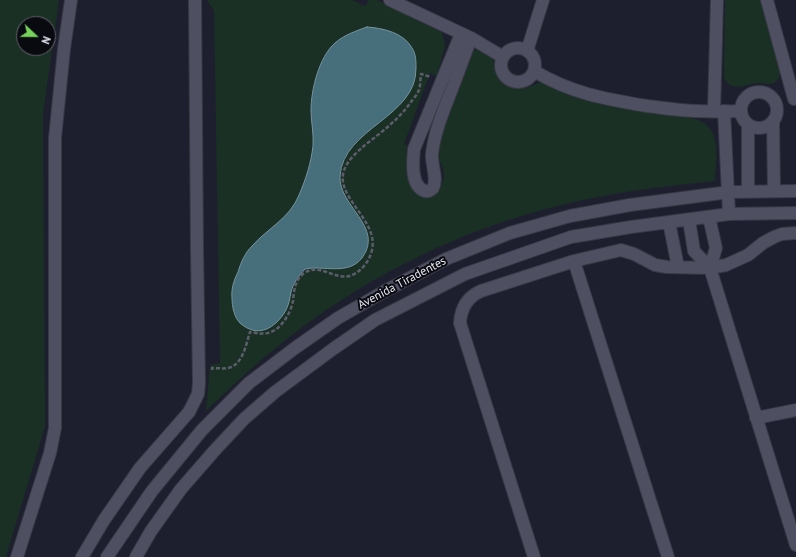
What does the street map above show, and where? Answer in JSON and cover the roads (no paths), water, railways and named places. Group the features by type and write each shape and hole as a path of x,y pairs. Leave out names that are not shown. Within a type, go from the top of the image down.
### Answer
{"street":[{"path":"17,557 50,453 55,428 55,138 64,49 71,0"},
{"path":"82,557 104,520 140,468 189,412 198,394 195,0"},
{"path":"390,0 466,36 503,57"},
{"path":"527,51 543,0"},
{"path":"717,0 719,111 729,192 729,214"},
{"path":"767,0 795,99 776,104"},
{"path":"466,36 434,142 431,156 434,185 432,189 425,191 418,185 415,179 413,160 414,149 446,73 466,36"},
{"path":"522,48 527,51 532,55 534,60 534,71 532,76 522,82 511,81 506,78 501,68 503,57 511,49 522,48"},
{"path":"534,71 552,82 576,92 598,98 654,107 698,111 740,111"},
{"path":"752,93 764,93 769,95 776,104 776,116 773,121 764,127 753,128 748,125 744,121 740,111 744,100 752,93"},
{"path":"773,121 774,191"},
{"path":"748,125 748,191"},
{"name":"Avenida Tiradentes","path":"107,557 152,491 202,430 249,383 338,318 385,291 446,259 510,233 570,216 729,192 796,191"},
{"path":"630,206 631,227"},
{"name":"Avenida Tiradentes","path":"136,557 151,531 181,489 244,420 275,392 375,320 465,274 571,237 631,227 729,214 796,213"},
{"path":"710,217 716,248 710,268"},
{"path":"689,220 694,251 710,268 795,541"},
{"path":"669,222 678,267"},
{"path":"534,557 460,323 462,308 466,302 476,293 574,261 620,250 634,254 655,265 667,267 710,268 737,261 774,237 782,234 796,233"},
{"path":"574,261 668,557"},
{"path":"756,418 796,410"}],"water":[{"path":"367,27 386,30 404,39 412,48 416,60 413,85 405,99 353,146 344,160 340,176 341,187 365,226 368,236 368,247 362,258 350,267 335,269 305,269 298,277 292,289 287,308 277,322 260,331 247,328 238,321 232,304 232,288 240,265 245,255 258,240 290,210 302,189 310,165 313,146 311,110 312,93 320,65 324,57 329,49 339,40"}]}
